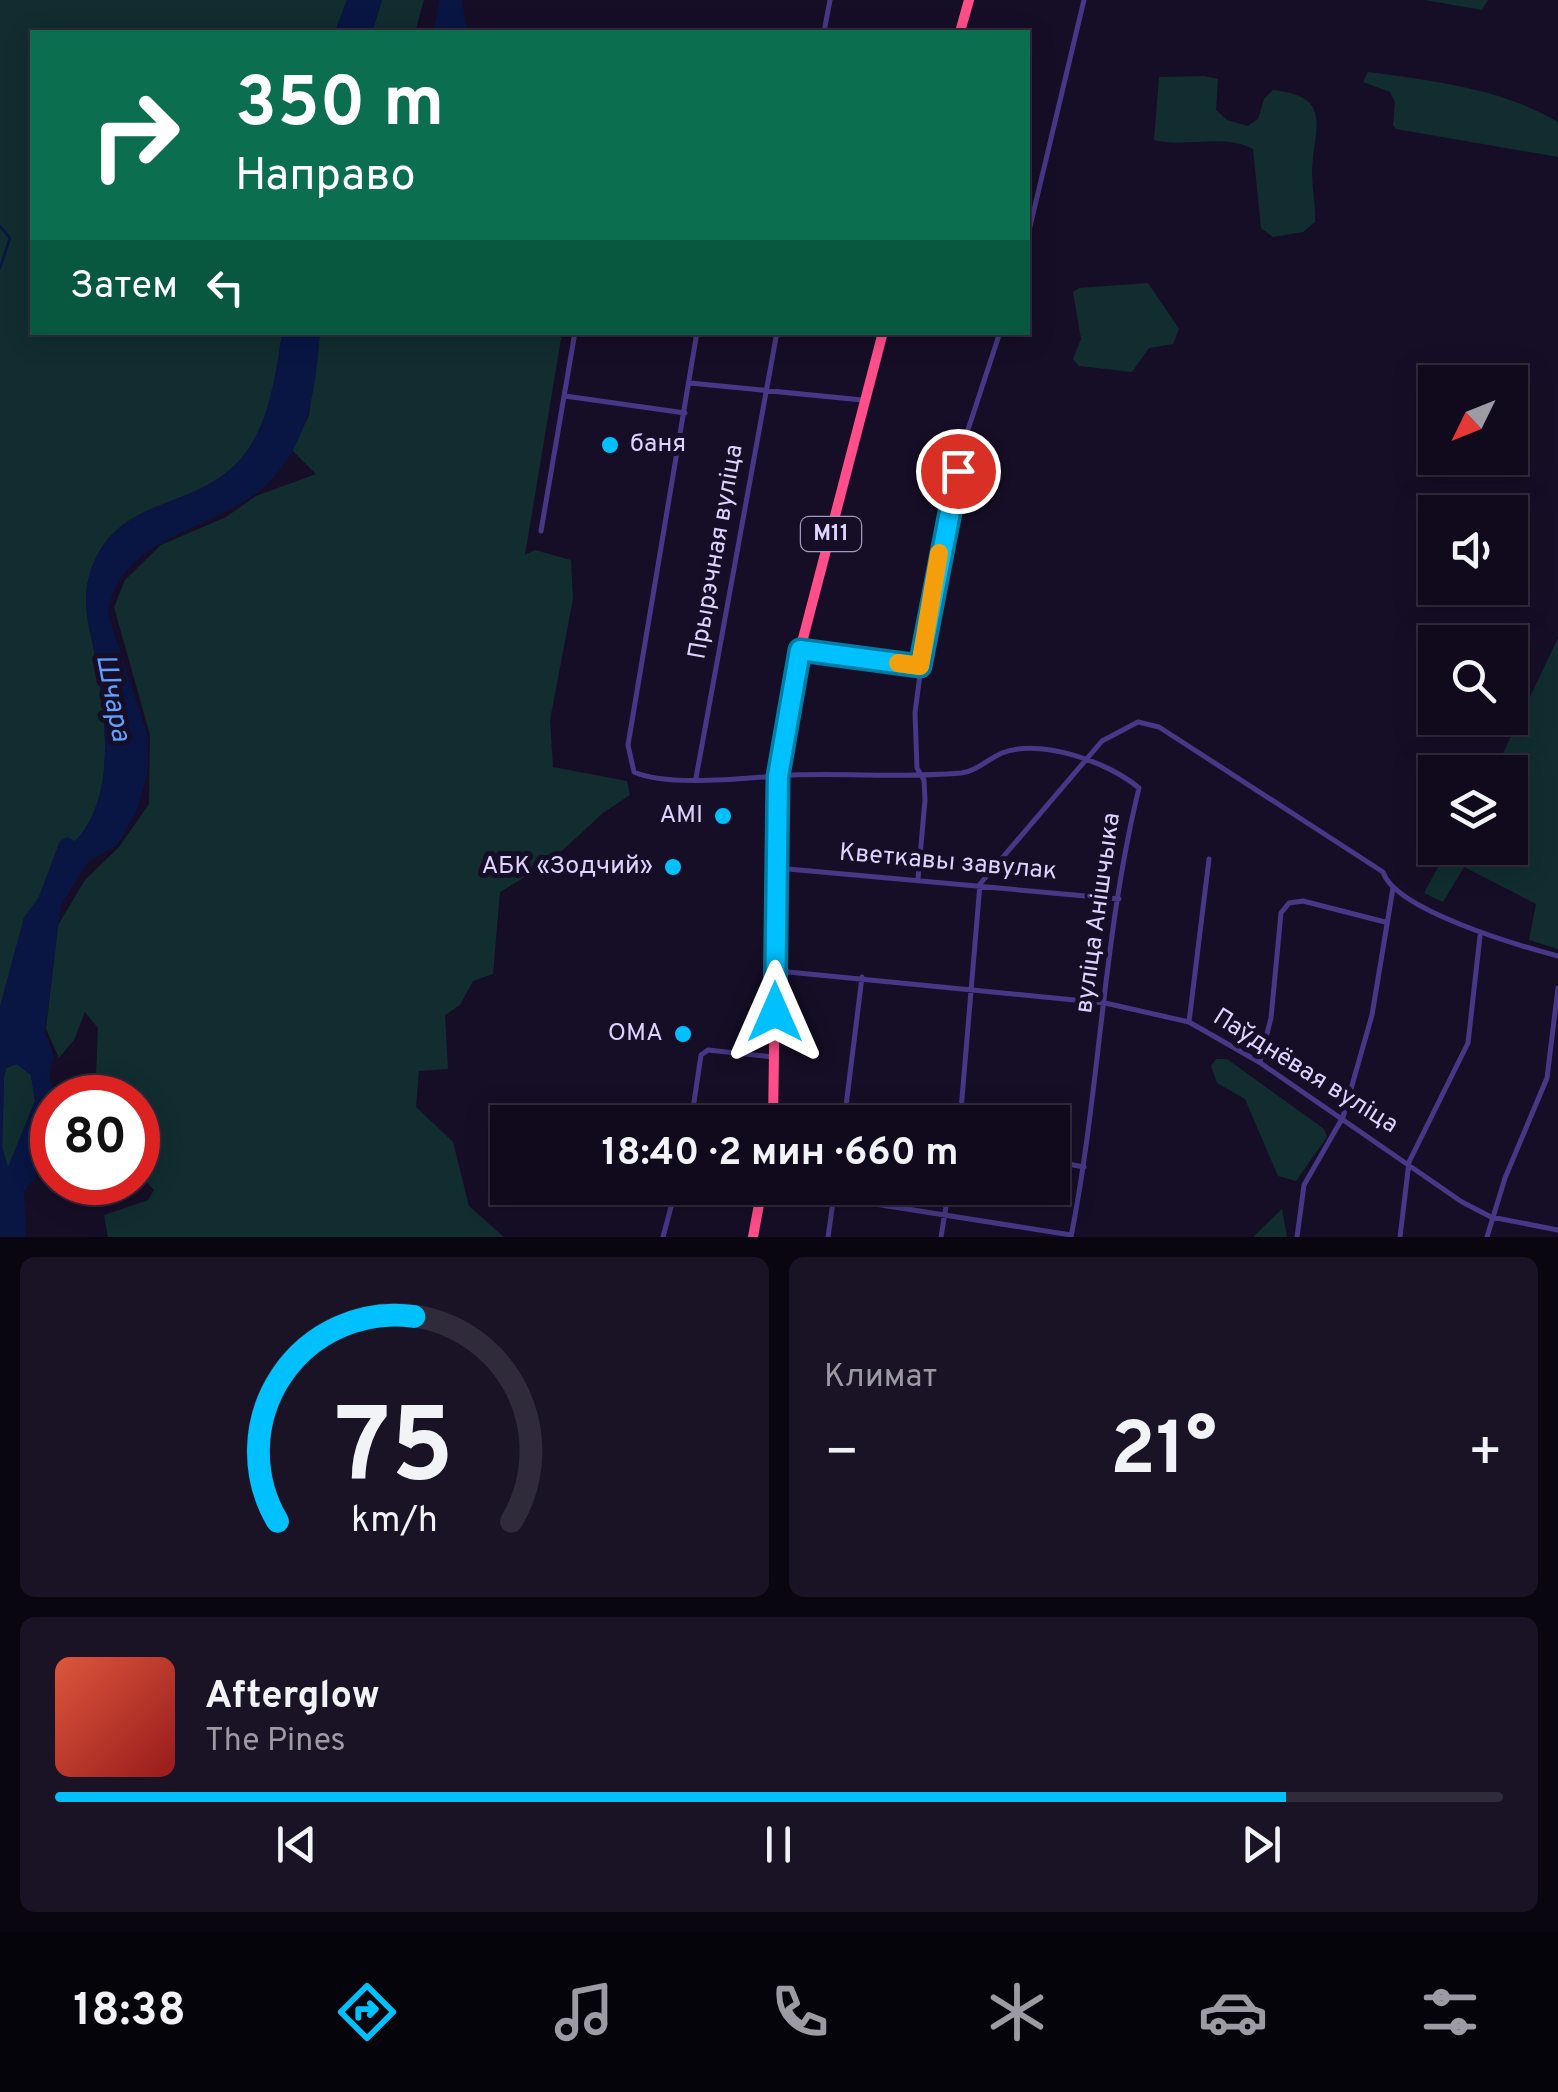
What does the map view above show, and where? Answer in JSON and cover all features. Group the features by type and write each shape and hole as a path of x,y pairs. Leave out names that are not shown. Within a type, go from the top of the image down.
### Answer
{"highway":[{"path":"960,30 968,0"},
{"name":"М11","path":"773,1105 778,776 800,650 882,335"},
{"path":"753,1237 759,1205"}],"street":[{"path":"824,30 830,0"},
{"path":"1030,227 1084,0"},
{"path":"541,531 575,335"},
{"path":"565,396 684,413 698,335"},
{"name":"Прырэчная вуліца","path":"696,778 776,335"},
{"path":"918,879 925,800 918,772 915,713 920,666 965,439 999,335"},
{"path":"690,383 865,401"},
{"name":"вуліца Анішчыка","path":"684,413 628,745 634,772 646,778 968,772 1005,752 1033,749 1084,760 1138,788 1071,1236"},
{"path":"800,650 920,666"},
{"path":"962,1105 980,884 1084,760 1121,728 1138,722 1159,727 1383,872 1393,888 1480,936 1558,956"},
{"path":"1188,1022 1209,859"},
{"name":"Кветкавы завулак","path":"774,868 1119,898"},
{"path":"1297,1237 1304,1185 1343,1117 1372,1015 1393,888"},
{"path":"1260,1062 1272,1018 1282,913 1288,903 1303,900 1385,922"},
{"path":"1400,1237 1409,1162 1468,1043 1480,936"},
{"name":"Паўднёвая вуліца","path":"775,970 1105,1003 1188,1022 1260,1062 1491,1217 1558,1230"},
{"path":"846,1105 862,978"},
{"path":"1487,1237 1491,1217 1548,1078 1558,988"},
{"path":"694,1105 701,1055 708,1050 775,1057"},
{"path":"1070,1164 1084,1167"},
{"path":"663,1237 671,1205"},
{"path":"828,1237 833,1205"},
{"path":"873,1205 1071,1236"},
{"path":"941,1237 946,1205"}],"green space":[{"path":"0,0 347,0 336,30 30,30 30,335 282,335 264,417 239,461 200,489 118,528 91,570 86,607 103,712 102,782 88,824 75,842 60,841 39,897 24,918 0,1007"},
{"path":"382,0 424,0 416,30 373,30"},
{"path":"1425,0 1488,0 1482,10"},
{"path":"1368,72 1466,88 1536,110 1558,122 1558,157 1396,129 1395,102 1390,92 1363,82"},
{"path":"1159,77 1218,79 1216,110 1227,120 1248,126 1258,119 1264,99 1273,90 1293,94 1313,107 1315,222 1303,232 1273,237 1261,228 1253,149 1230,142 1154,140"},
{"path":"1148,283 1179,329 1173,344 1149,348 1132,372 1079,366 1073,359 1081,339 1073,292 1079,288"},
{"path":"320,335 562,335 525,555 535,550 571,560 573,599 550,720 553,767 627,781 630,795 603,813 551,861 500,892 493,974 473,981 460,1005 445,1015 448,1069 419,1071 416,1107 453,1142 469,1206 504,1237 108,1237 104,1215 133,1205 160,1205 160,1075 96,1075 98,1028 85,1012 74,1040 59,1058 46,1029 58,925 85,880 119,847 149,804 150,735 114,607 125,580 161,545 226,517 256,496 316,474 292,450 309,415"},
{"path":"1558,638 1558,949 1529,940 1536,904 1464,867 1443,902 1424,893 1439,865 1528,865 1528,755 1502,755 1512,735 1528,735 1528,701"},
{"path":"1216,1059 1227,1059 1324,1129 1327,1137 1296,1181 1278,1176 1245,1099 1217,1083 1211,1066"},
{"path":"17,1064 31,1075 30,1113 8,1168 2,1147 6,1068"},
{"path":"1282,1209 1287,1237 1253,1237"}],"water":[{"path":"347,0 382,0 373,30 336,30"},
{"path":"440,0 462,0 467,30 433,30"},
{"name":"Шчара","path":"282,335 320,335 309,409 296,445 274,477 229,510 153,548 132,565 117,586 108,614 148,737 147,775 137,811 117,845 88,862 61,905 45,1032 54,1056 49,1075 31,1075 17,1064 6,1067 2,1147 8,1167 30,1113 30,1184 24,1191 26,1237 0,1237 0,1007 24,918 39,897 60,841 67,837 75,841 88,824 102,782 103,711 86,607 91,570 103,546 119,528 199,489 239,461 264,417"}],"waterway":[{"path":"0,226 10,238 0,268"}],"slow traffic":[{"path":"898,663 920,666 939,553"}],"place":[{"name":"баня","path":"610,445"},
{"name":"AMI","path":"723,816"},
{"name":"АБК «Зодчий»","path":"673,867"},
{"name":"ОМА","path":"683,1034"}],"route":[{"path":"775,1012 778,776 800,650 920,666 929,604 958,471"}]}
